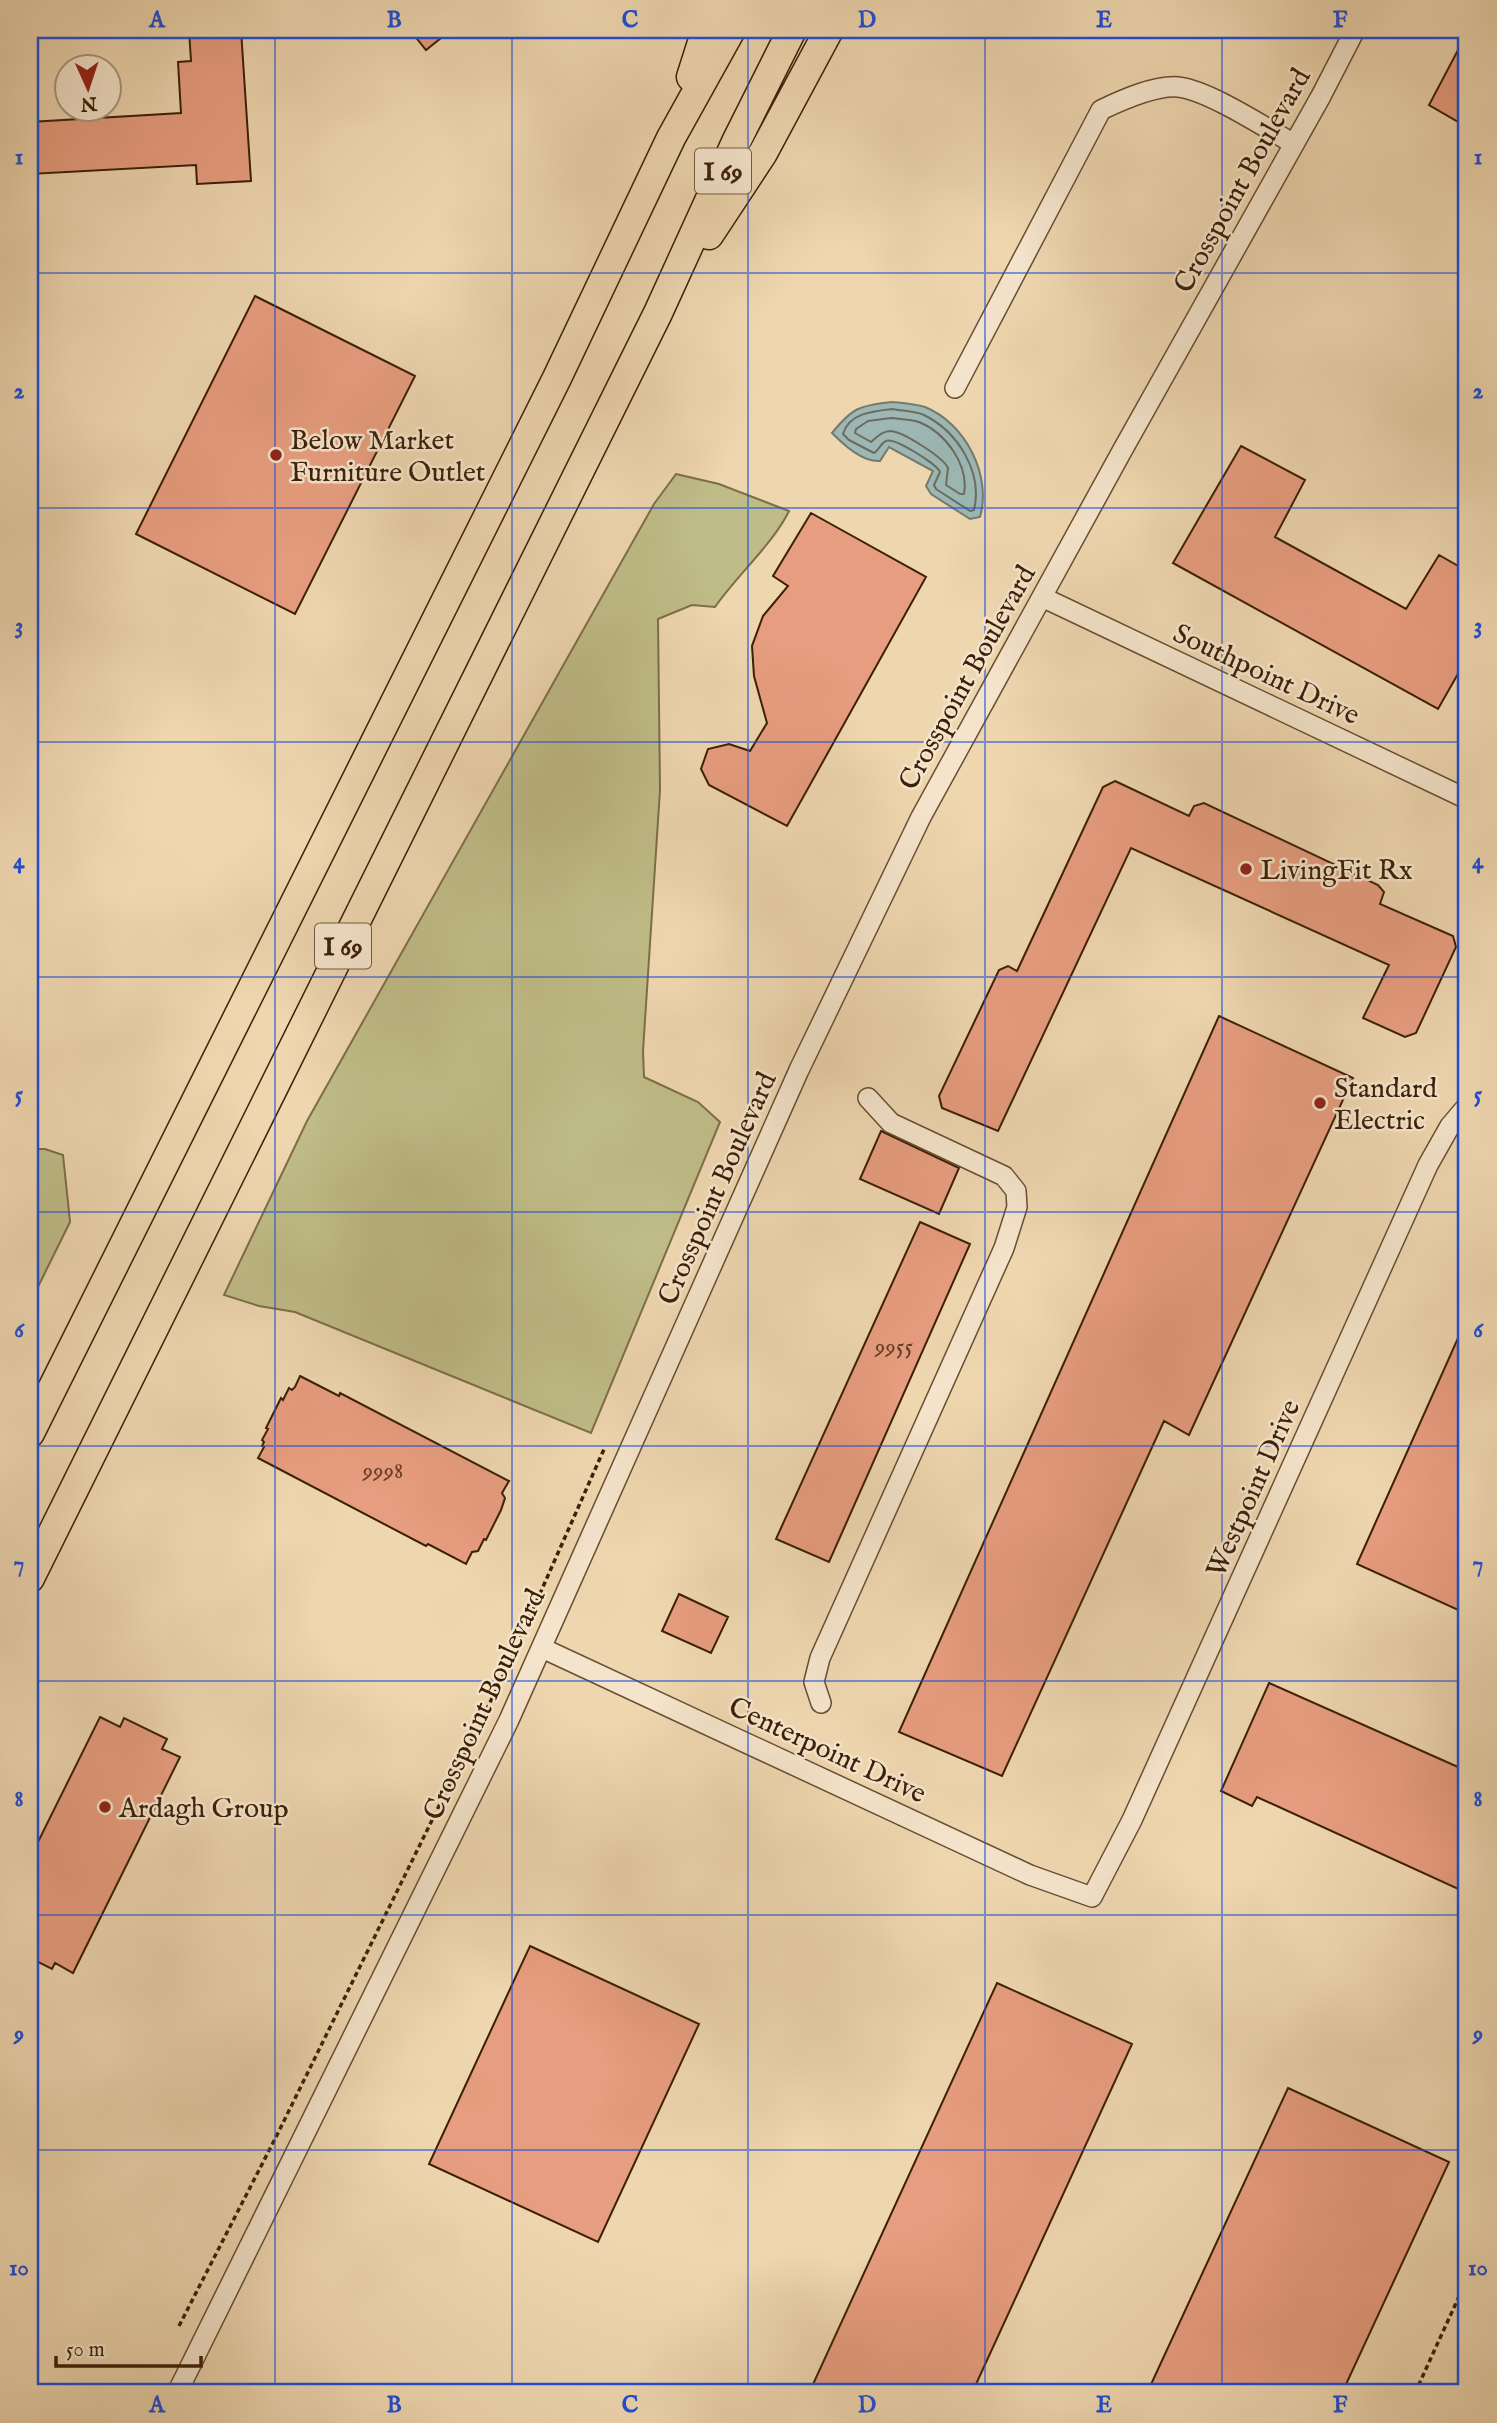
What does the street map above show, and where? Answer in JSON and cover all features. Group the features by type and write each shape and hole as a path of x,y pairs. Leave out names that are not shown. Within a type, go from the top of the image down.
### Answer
{"highway":[{"path":"671,138 706,30"},
{"name":"I 69","path":"30,1433 557,378 671,138 731,30"},
{"name":"I 69","path":"30,1578 658,313 736,142 792,30"},
{"path":"658,313 763,153 829,30"}],"street":[{"name":"Crosspoint Boulevard","path":"177,2393 509,1720 799,1070 921,817 1355,30"},
{"path":"955,388 1101,110 1137,94 1178,87 1211,98 1294,144"},
{"name":"Southpoint Drive","path":"1042,597 1467,799"},
{"path":"821,1703 814,1682 820,1658 1004,1248 1017,1207 1016,1191 1003,1176 960,1153 891,1123 868,1098"},
{"name":"Westpoint Drive","path":"1092,1897 1132,1820 1428,1166 1450,1126 1467,1106"},
{"name":"Centerpoint Drive","path":"542,1648 1030,1875 1092,1897"}],"path":[{"path":"180,2326 507,1668 605,1447"},
{"path":"1415,2393 1467,2279"}],"shaded area":[{"path":"676,474 719,484 789,511 774,535 715,607 692,605 658,619 660,790 643,1051 644,1077 698,1102 720,1122 591,1433 295,1312 259,1306 224,1295 307,1121 654,504"},
{"path":"30,1149 45,1149 63,1155 70,1222 30,1303"}],"water":[{"path":"892,402 925,407 952,425 963,438 972,452 982,484 980,517 970,519 931,494 926,486 933,471 889,447 880,461 867,459 832,433 858,409"}],"building":[{"path":"189,30 241,30 251,181 197,184 196,165 30,174 30,122 122,122 122,117 181,113 178,62 191,61"},
{"path":"410,30 451,30 426,50"},
{"path":"1467,33 1467,127 1429,105"},
{"name":"Below Market Furniture Outlet","path":"255,296 415,376 295,614 136,534"},
{"path":"1241,446 1305,480 1275,537 1406,609 1439,555 1467,571 1467,658 1438,709 1173,563"},
{"path":"811,513 926,577 787,826 709,785 701,769 708,749 729,744 750,751 767,723 754,676 752,646 763,616 788,586 773,576"},
{"path":"1115,781 1189,816 1194,806 1204,803 1378,885 1384,892 1380,904 1453,936 1456,947 1416,1033 1405,1037 1363,1018 1389,965 1131,848 998,1131 942,1108 939,1096 999,970 1008,966 1017,971 1103,787"},
{"path":"1219,1016 1353,1078 1189,1435 1164,1421 1002,1776 899,1732"},
{"path":"881,1131 959,1168 939,1214 860,1179"},
{"path":"920,1222 970,1244 829,1562 776,1539"},
{"path":"1467,1318 1467,1614 1357,1564"},
{"path":"300,1376 339,1396 340,1393 509,1481 502,1493 505,1498 501,1510 486,1540 484,1539 478,1551 472,1552 466,1564 428,1544 426,1546 258,1458 264,1447 262,1440 268,1429 266,1428 281,1398 283,1400 289,1388 292,1390 295,1387"},
{"path":"679,1594 728,1617 711,1653 662,1631"},
{"path":"1269,1683 1467,1771 1467,1893 1257,1797 1252,1806 1221,1791"},
{"name":"Ardagh Group","path":"100,1717 120,1727 124,1718 167,1739 162,1749 180,1757 73,1973 55,1963 52,1969 30,1958 30,1858"},
{"path":"530,1946 699,2024 598,2242 429,2164"},
{"path":"997,1983 1132,2044 972,2393 809,2393"},
{"path":"1288,2088 1449,2162 1342,2393 1147,2393"}],"place":[{"name":"Below Market Furniture Outlet","path":"276,455"},
{"name":"LivingFit Rx","path":"1246,869"},
{"name":"Standard Electric","path":"1320,1103"},
{"name":"Ardagh Group","path":"105,1807"}]}
